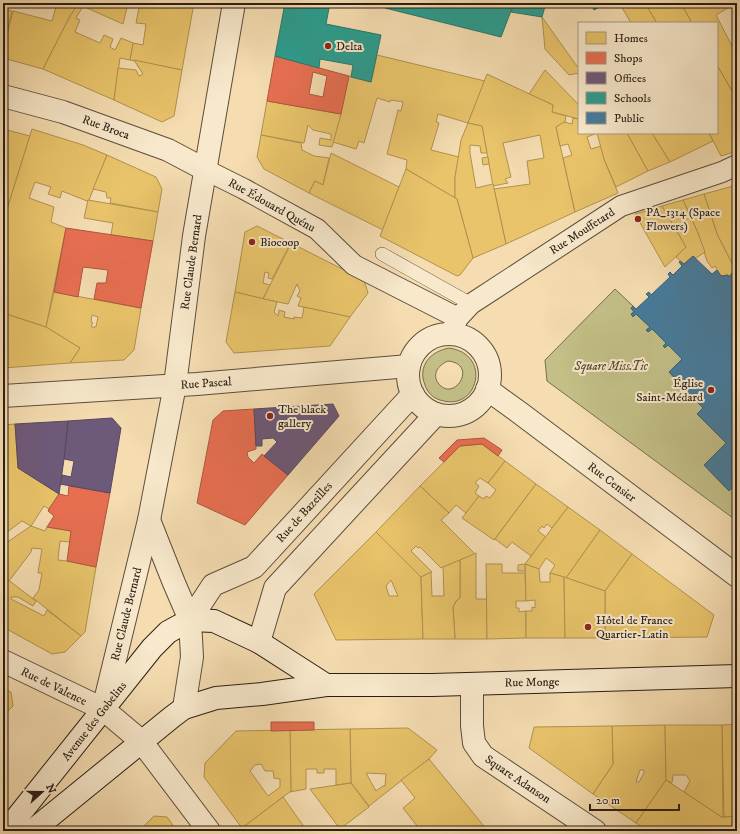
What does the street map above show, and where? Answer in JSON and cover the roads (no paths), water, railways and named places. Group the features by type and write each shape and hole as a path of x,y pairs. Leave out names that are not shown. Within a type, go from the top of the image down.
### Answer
{"street":[{"name":"Rue Claude Bernard","path":"103,709 149,520 175,385 204,170 234,3"},
{"name":"Rue Broca","path":"3,96 63,112 168,150 204,170"},
{"name":"Rue Mouffetard","path":"460,319 620,206 722,172 737,165"},
{"name":"Rue Édouard Quénu","path":"204,170 244,189 317,229 354,265 460,319"},
{"path":"460,319 461,336 471,340 486,357 490,378 487,389 481,400 472,409 461,414 448,416 436,414 419,403 413,394 409,386 409,366 413,356 420,346 460,319"},
{"name":"Rue Pascal","path":"3,396 175,385 409,366"},
{"name":"Rue Censier","path":"487,389 737,576"},
{"name":"Rue de Bazeilles","path":"190,620 213,585 254,566 413,394"},
{"path":"259,642 275,588 436,414"},
{"path":"32,831 141,741 184,708 192,657 190,620 149,520"},
{"path":"190,620 214,621 259,642 326,685"},
{"name":"Avenue des Gobelins","path":"6,831 152,648 168,632 190,620"},
{"name":"Rue de Valence","path":"3,661 103,709 141,741 209,831"},
{"name":"Rue Monge","path":"184,708 216,698 262,694 326,685 472,684 737,676"},
{"name":"Square Adanson","path":"472,684 472,726 474,742 482,756 595,831"}],"lane":[{"path":"382,254 460,319"}],"place":[{"name":"Delta","path":"328,46"},
{"name":"PA_1314 (Space Flowers)","path":"638,219"},
{"name":"Biocoop","path":"252,242"},
{"name":"Église Saint-Médard","path":"711,390"},
{"name":"The black gallery","path":"270,416"},
{"name":"Hôtel de France Quartier-Latin","path":"588,627"}],"park label":[{"name":"Square Miss.Tic","path":"611,366"}]}
